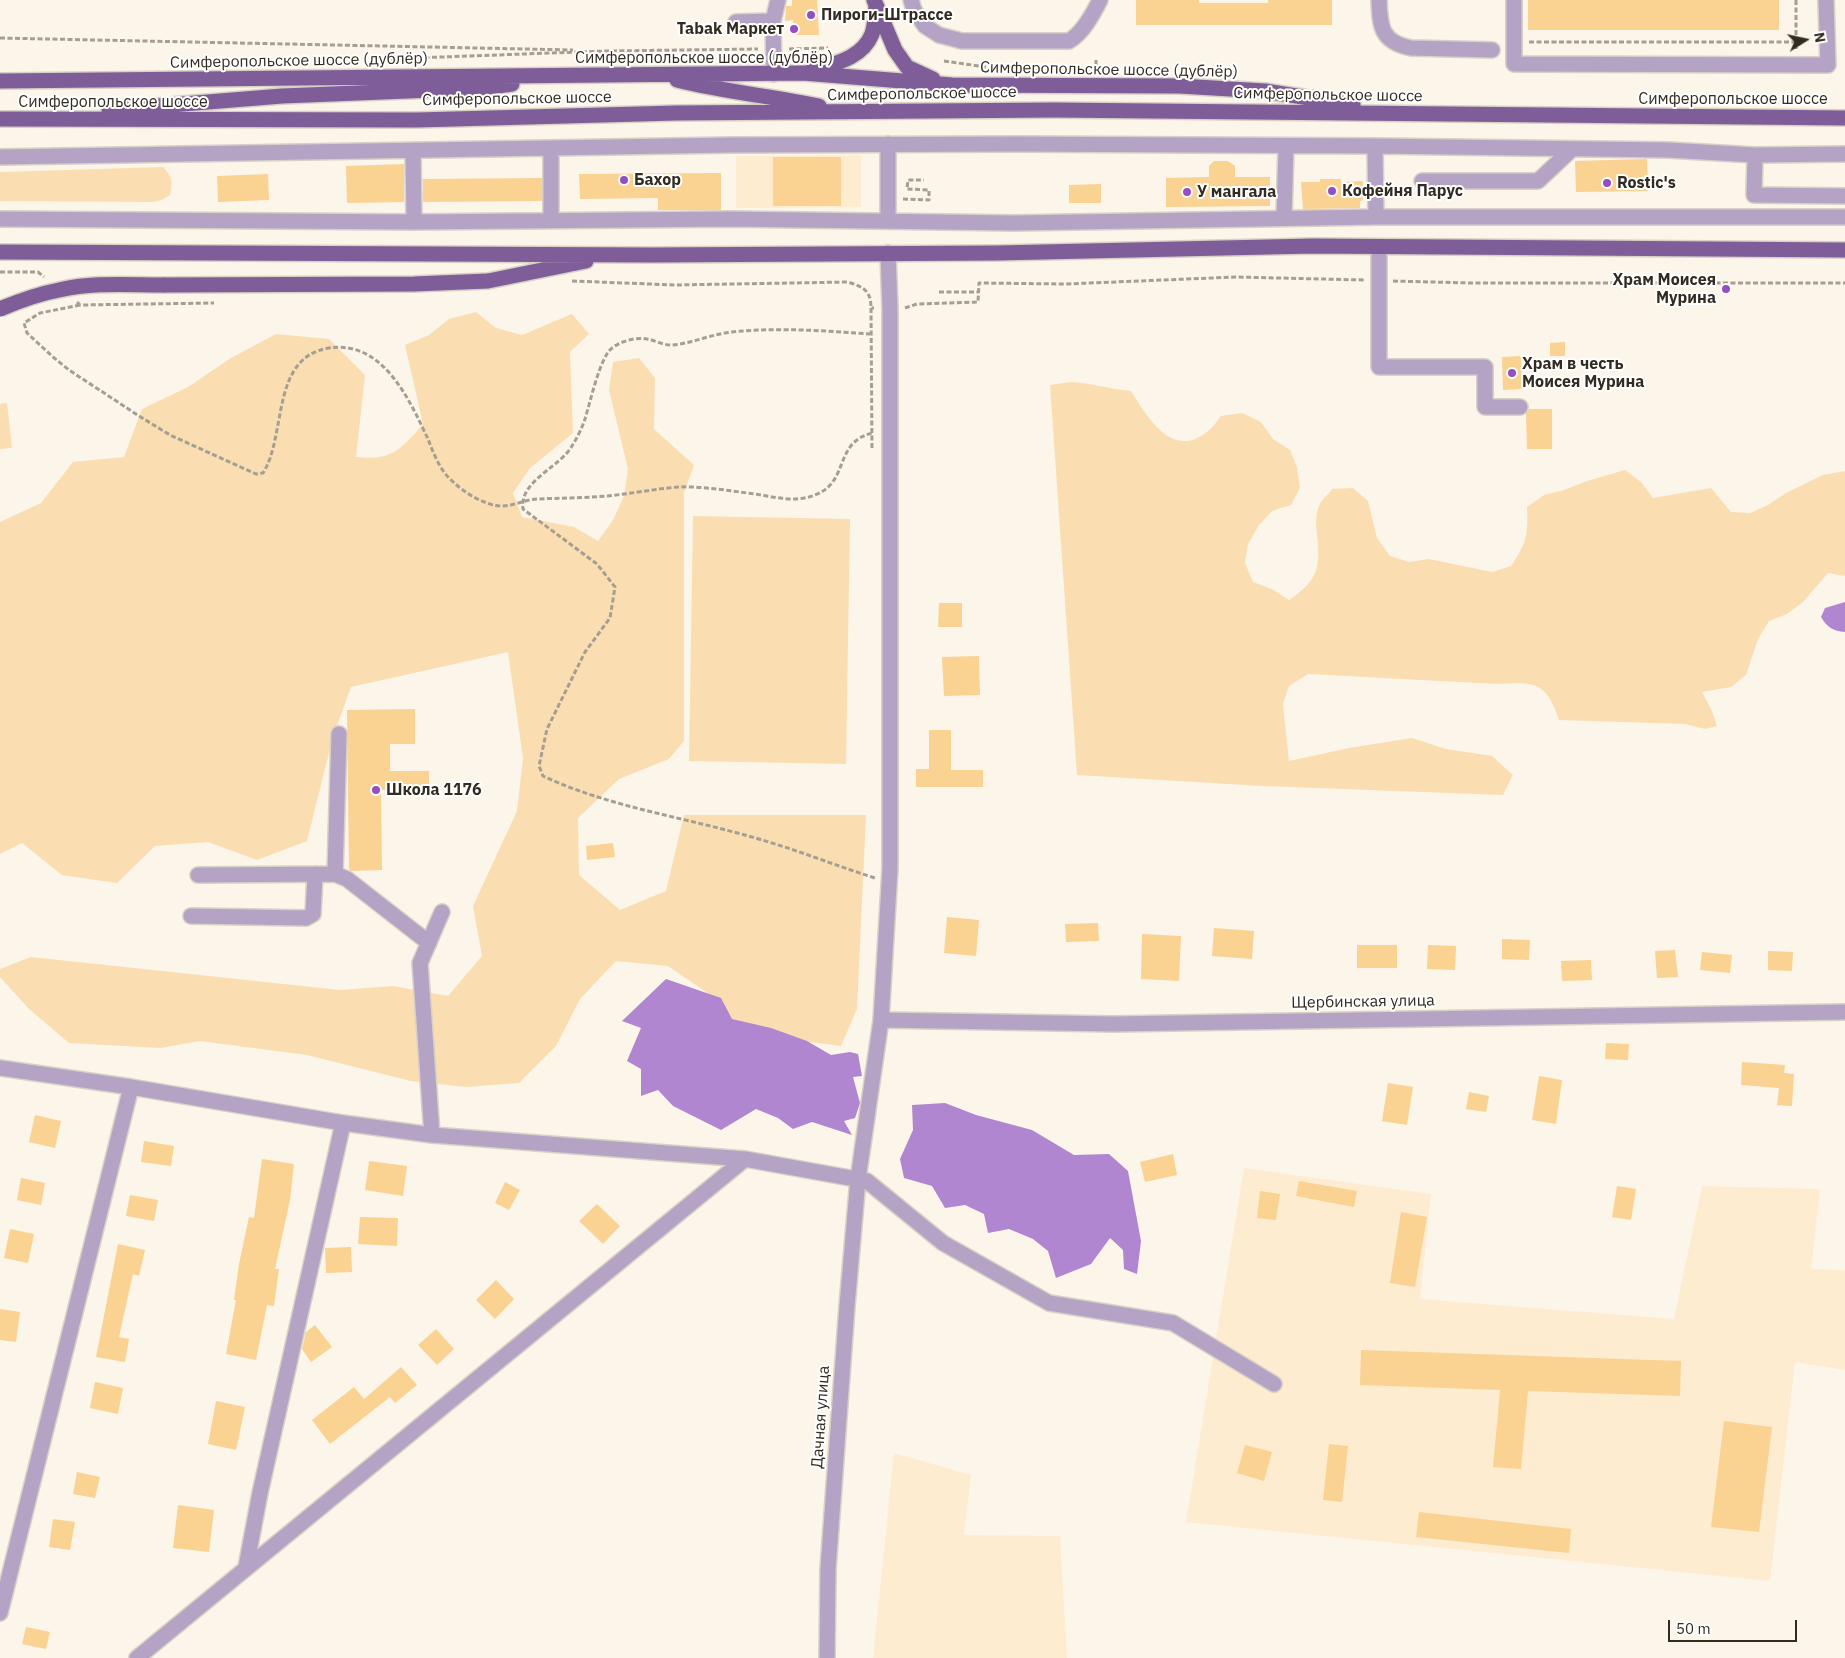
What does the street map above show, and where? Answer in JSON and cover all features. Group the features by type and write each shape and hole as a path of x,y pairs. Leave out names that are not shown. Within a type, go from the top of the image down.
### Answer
{"main road":[{"path":"803,73 850,59 864,47 872,34 875,3"},
{"path":"875,3 895,50 907,67 926,77 952,85"},
{"name":"Симферопольское шоссе (дублёр)","path":"0,81 803,73 952,85 1179,86 1237,89 1265,91 1406,113"},
{"path":"654,74 702,86 782,98 848,112"},
{"path":"0,119 282,96 483,88 578,75"},
{"name":"Симферопольское шоссе","path":"0,119 417,120 676,113 1054,110 1845,118"},
{"path":"0,252 607,255 1130,251 1313,246 1845,250"},
{"path":"0,309 60,289 100,285 414,284 488,281 560,267 607,255"}],"street":[{"path":"774,74 773,21 778,0"},
{"path":"911,0 914,10 925,26 939,35 962,40 1069,42 1075,38 1094,12 1100,0"},
{"path":"1380,0 1382,31 1387,37 1400,45 1411,48 1492,50"},
{"path":"1514,0 1514,64 1828,65 1826,0"},
{"path":"736,22 773,21"},
{"path":"888,144 888,221"},
{"path":"0,157 888,144 1375,146 1668,150 1755,155 1845,154"},
{"path":"1284,218 1286,146"},
{"path":"1375,146 1376,217"},
{"path":"551,148 551,221"},
{"path":"1422,181 1538,181 1571,150"},
{"path":"413,151 414,222"},
{"path":"1755,155 1754,195 1845,196"},
{"path":"0,219 414,222 729,219 1014,223 1376,217 1845,218"},
{"path":"1379,247 1379,367 1484,367 1484,407 1520,408"},
{"name":"Дачная улица","path":"827,1658 830,1549 846,1316 858,1179 881,1020 890,869 890,308 888,253"},
{"path":"335,874 339,734"},
{"path":"190,916 306,918 313,914 315,874"},
{"path":"198,875 335,874 347,879 429,943"},
{"path":"432,1135 420,962 442,912"},
{"name":"Щербинская улица","path":"881,1020 1114,1024 1845,1012"},
{"path":"0,1068 131,1087 343,1123 432,1135 745,1159 867,1181 943,1243 1049,1303 1173,1323 1274,1384"},
{"path":"0,1613 131,1087"},
{"path":"246,1567 260,1493 343,1123"},
{"path":"136,1658 745,1159"}],"path":[{"path":"1796,0 1796,65"},
{"path":"0,38 606,51"},
{"path":"1514,42 1796,42"},
{"path":"378,60 606,51 833,48"},
{"path":"1096,60 1097,74"},
{"path":"944,61 986,67"},
{"path":"888,199 929,200 929,190 907,189 908,180 924,180"},
{"path":"0,272 38,272 45,278"},
{"path":"571,281 675,285 848,282 868,292 871,308 906,308 917,304 978,302 979,283 1066,284 1236,277 1472,283 1845,283"},
{"path":"939,292 978,292"},
{"path":"73,300 80,305"},
{"path":"218,302 80,305 40,312 24,323 27,332 69,370 139,416 170,435 256,474 263,473 266,468 272,450 281,402 290,377 302,361 316,351 330,348 352,348 365,352 380,362 406,396 436,458 448,478 467,495 496,506 507,506 534,499 605,496 678,487 708,488 787,500 802,499 816,495 828,488 836,480 844,456 854,442 864,435 872,433"},
{"path":"871,334 812,330 769,330 730,332 695,342 670,345 645,338 625,341 610,349 598,373 584,421 571,448 557,464 538,478 525,493 522,502 523,509 597,564 616,587 610,618 585,652 547,729 539,761 543,776 600,797 764,840 875,878"}],"shaded area":[{"path":"861,155 861,207 736,208 736,156"},
{"path":"163,167 170,176 171,186 170,195 162,200 152,202 0,201 0,172"},
{"path":"476,312 496,328 522,335 572,314 589,334 570,352 573,433 530,468 513,493 522,517 574,527 598,541 613,520 624,496 628,469 609,390 613,362 639,358 655,378 654,429 694,465 684,493 684,741 669,759 619,779 578,818 579,875 620,910 666,891 684,815 866,815 857,1009 841,1046 770,1037 719,1023 709,994 668,966 616,961 580,999 556,1046 519,1083 466,1087 411,1081 307,1055 200,1041 161,1048 69,1043 29,1009 0,977 0,969 31,957 340,990 393,986 448,996 482,956 473,906 517,811 523,758 508,652 351,687 333,737 307,841 257,860 208,842 155,846 117,883 62,875 22,843 0,854 0,522 41,503 73,462 124,457 142,409 188,387 231,358 276,334 329,339 365,375 356,457 378,457 394,452 408,441 423,424 405,345 429,335 449,319"},
{"path":"1070,382 1131,391 1153,423 1172,438 1183,441 1195,439 1210,429 1221,416 1242,413 1261,422 1273,439 1290,450 1297,467 1300,488 1291,505 1272,511 1259,525 1248,544 1245,563 1253,582 1272,589 1289,600 1306,587 1315,573 1318,557 1317,511 1321,502 1332,489 1353,488 1368,501 1377,538 1390,556 1409,562 1429,559 1492,572 1511,566 1520,551 1527,531 1527,507 1544,495 1625,470 1641,482 1653,498 1711,488 1731,512 1750,513 1823,475 1845,471 1845,576 1828,573 1803,602 1787,614 1769,621 1758,639 1746,675 1731,687 1702,692 1717,726 1705,729 1685,724 1559,720 1554,707 1544,691 1530,684 1521,683 1497,684 1308,674 1289,686 1283,704 1289,761 1349,748 1412,738 1446,749 1492,756 1513,775 1503,795 1262,786 1077,775 1050,385"},
{"path":"7,403 12,448 0,449 0,404"},
{"path":"693,516 850,519 846,764 689,761"},
{"path":"1845,602 1845,632 1837,631 1831,628 1821,617 1825,608"},
{"path":"666,979 721,998 732,1019 771,1028 807,1041 831,1055 850,1052 858,1054 862,1076 853,1077 860,1103 855,1118 844,1121 852,1135 812,1122 793,1129 778,1118 756,1109 721,1130 673,1106 658,1090 641,1096 641,1069 627,1061 641,1028 622,1021"},
{"path":"945,1103 976,1115 1032,1130 1074,1155 1109,1154 1128,1171 1141,1241 1137,1274 1124,1269 1123,1250 1110,1238 1091,1264 1056,1278 1048,1251 1033,1239 1009,1229 988,1233 984,1214 965,1205 945,1208 932,1186 904,1178 900,1159 913,1130 912,1105"},
{"path":"1244,1168 1431,1194 1420,1299 1674,1319 1702,1186 1820,1189 1811,1269 1845,1270 1845,1370 1795,1362 1770,1581 1186,1522"},
{"path":"894,1453 971,1475 964,1535 1060,1536 1067,1658 873,1658"}],"building":[{"path":"792,0 817,0 819,35 794,35 793,20 785,21 786,6 792,6"},
{"path":"1136,0 1199,0 1199,3 1268,3 1268,0 1332,0 1332,25 1136,25"},
{"path":"1528,0 1779,0 1779,30 1528,30"},
{"path":"773,157 841,157 841,206 773,206"},
{"path":"1647,159 1648,191 1576,192 1575,161"},
{"path":"1214,161 1228,161 1235,166 1235,177 1270,177 1270,206 1166,207 1166,178 1209,177 1209,166"},
{"path":"404,164 404,202 347,203 346,166"},
{"path":"721,173 721,210 658,210 658,198 580,199 579,174"},
{"path":"268,174 269,200 218,202 217,176"},
{"path":"542,178 542,201 423,202 423,179"},
{"name":"Кофейня Парус","path":"1320,179 1341,179 1341,182 1363,181 1363,200 1360,201 1360,208 1303,209 1301,182 1320,182"},
{"path":"1101,184 1101,203 1069,203 1069,185"},
{"path":"1565,342 1565,356 1550,356 1550,343"},
{"name":"Храм в честь Моисея Мурина","path":"1521,356 1522,389 1503,390 1502,357"},
{"path":"1529,409 1552,409 1552,449 1527,449 1526,413"},
{"path":"939,603 962,603 962,627 938,627"},
{"path":"979,656 980,695 944,696 942,657"},
{"name":"Школа 1176","path":"415,709 415,744 390,744 390,771 429,771 429,790 381,790 382,870 351,871 349,869 347,710"},
{"path":"929,730 951,730 951,770 983,770 983,787 916,787 916,769 929,769"},
{"path":"613,843 615,857 587,860 586,846"},
{"path":"947,917 979,920 976,956 944,953"},
{"path":"1098,923 1099,941 1066,942 1065,924"},
{"path":"1214,928 1254,931 1252,959 1212,956"},
{"path":"1142,934 1181,936 1179,981 1141,979"},
{"path":"1502,939 1530,940 1529,960 1502,959"},
{"path":"1357,945 1397,945 1397,968 1357,968"},
{"path":"1428,945 1456,946 1455,970 1427,969"},
{"path":"1675,950 1678,977 1657,978 1655,951"},
{"path":"1768,951 1793,952 1792,971 1768,970"},
{"path":"1702,952 1732,955 1730,973 1700,970"},
{"path":"1591,960 1592,980 1562,981 1561,961"},
{"path":"1606,1043 1629,1044 1628,1060 1605,1059"},
{"path":"1742,1062 1785,1065 1784,1073 1794,1074 1792,1106 1777,1105 1779,1088 1741,1085"},
{"path":"1539,1076 1562,1080 1556,1124 1532,1120"},
{"path":"1388,1083 1413,1087 1407,1125 1382,1121"},
{"path":"1469,1092 1489,1096 1486,1112 1466,1109"},
{"path":"35,1115 61,1121 55,1148 29,1142"},
{"path":"144,1141 174,1146 171,1166 141,1162"},
{"path":"1173,1154 1177,1175 1145,1182 1140,1162"},
{"path":"262,1159 294,1164 290,1200 275,1269 279,1269 274,1306 267,1305 256,1360 226,1354 236,1300 234,1300 239,1264 249,1217 254,1218"},
{"path":"369,1161 407,1166 403,1196 365,1190"},
{"path":"21,1178 45,1183 41,1205 17,1200"},
{"path":"1299,1181 1357,1191 1354,1207 1296,1196"},
{"path":"505,1182 520,1190 509,1210 495,1203"},
{"path":"1617,1186 1636,1189 1631,1220 1612,1217"},
{"path":"1260,1191 1280,1194 1276,1220 1257,1218"},
{"path":"130,1195 158,1200 154,1221 126,1216"},
{"path":"597,1204 620,1226 603,1244 579,1221"},
{"path":"1401,1212 1427,1217 1415,1287 1390,1283"},
{"path":"360,1217 398,1218 397,1246 358,1244"},
{"path":"10,1229 34,1234 28,1263 4,1258"},
{"path":"118,1244 145,1250 139,1276 133,1274 119,1337 129,1339 125,1362 96,1357"},
{"path":"351,1247 352,1272 326,1273 325,1248"},
{"path":"496,1280 514,1299 495,1319 476,1300"},
{"path":"0,1309 20,1312 16,1342 0,1340"},
{"path":"315,1325 332,1347 311,1362 302,1349 306,1332"},
{"path":"436,1329 454,1349 437,1365 418,1345"},
{"path":"1361,1350 1681,1361 1680,1396 1528,1391 1521,1469 1493,1467 1500,1390 1360,1385"},
{"path":"401,1367 417,1385 395,1403 390,1397 330,1444 312,1420 354,1387 364,1399"},
{"path":"95,1382 123,1388 118,1414 90,1408"},
{"path":"216,1401 245,1407 236,1450 208,1444"},
{"path":"1724,1421 1772,1427 1759,1532 1711,1527"},
{"path":"1329,1444 1348,1446 1342,1502 1323,1500"},
{"path":"1245,1445 1272,1452 1264,1481 1237,1473"},
{"path":"77,1472 100,1477 95,1498 73,1494"},
{"path":"178,1505 214,1510 209,1552 173,1548"},
{"path":"1419,1512 1571,1529 1569,1553 1416,1537"},
{"path":"53,1519 75,1522 70,1550 49,1547"},
{"path":"26,1627 50,1632 46,1649 22,1644"}],"place":[{"name":"Пироги-Штрассе","path":"811,15"},
{"name":"Tabak Маркет","path":"794,29"},
{"name":"Бахор","path":"624,180"},
{"name":"Rostic's","path":"1607,183"},
{"name":"Кофейня Парус","path":"1332,191"},
{"name":"У мангала","path":"1187,192"},
{"name":"Храм Моисея Мурина","path":"1726,289"},
{"name":"Храм в честь Моисея Мурина","path":"1512,373"},
{"name":"Школа 1176","path":"376,790"}]}
